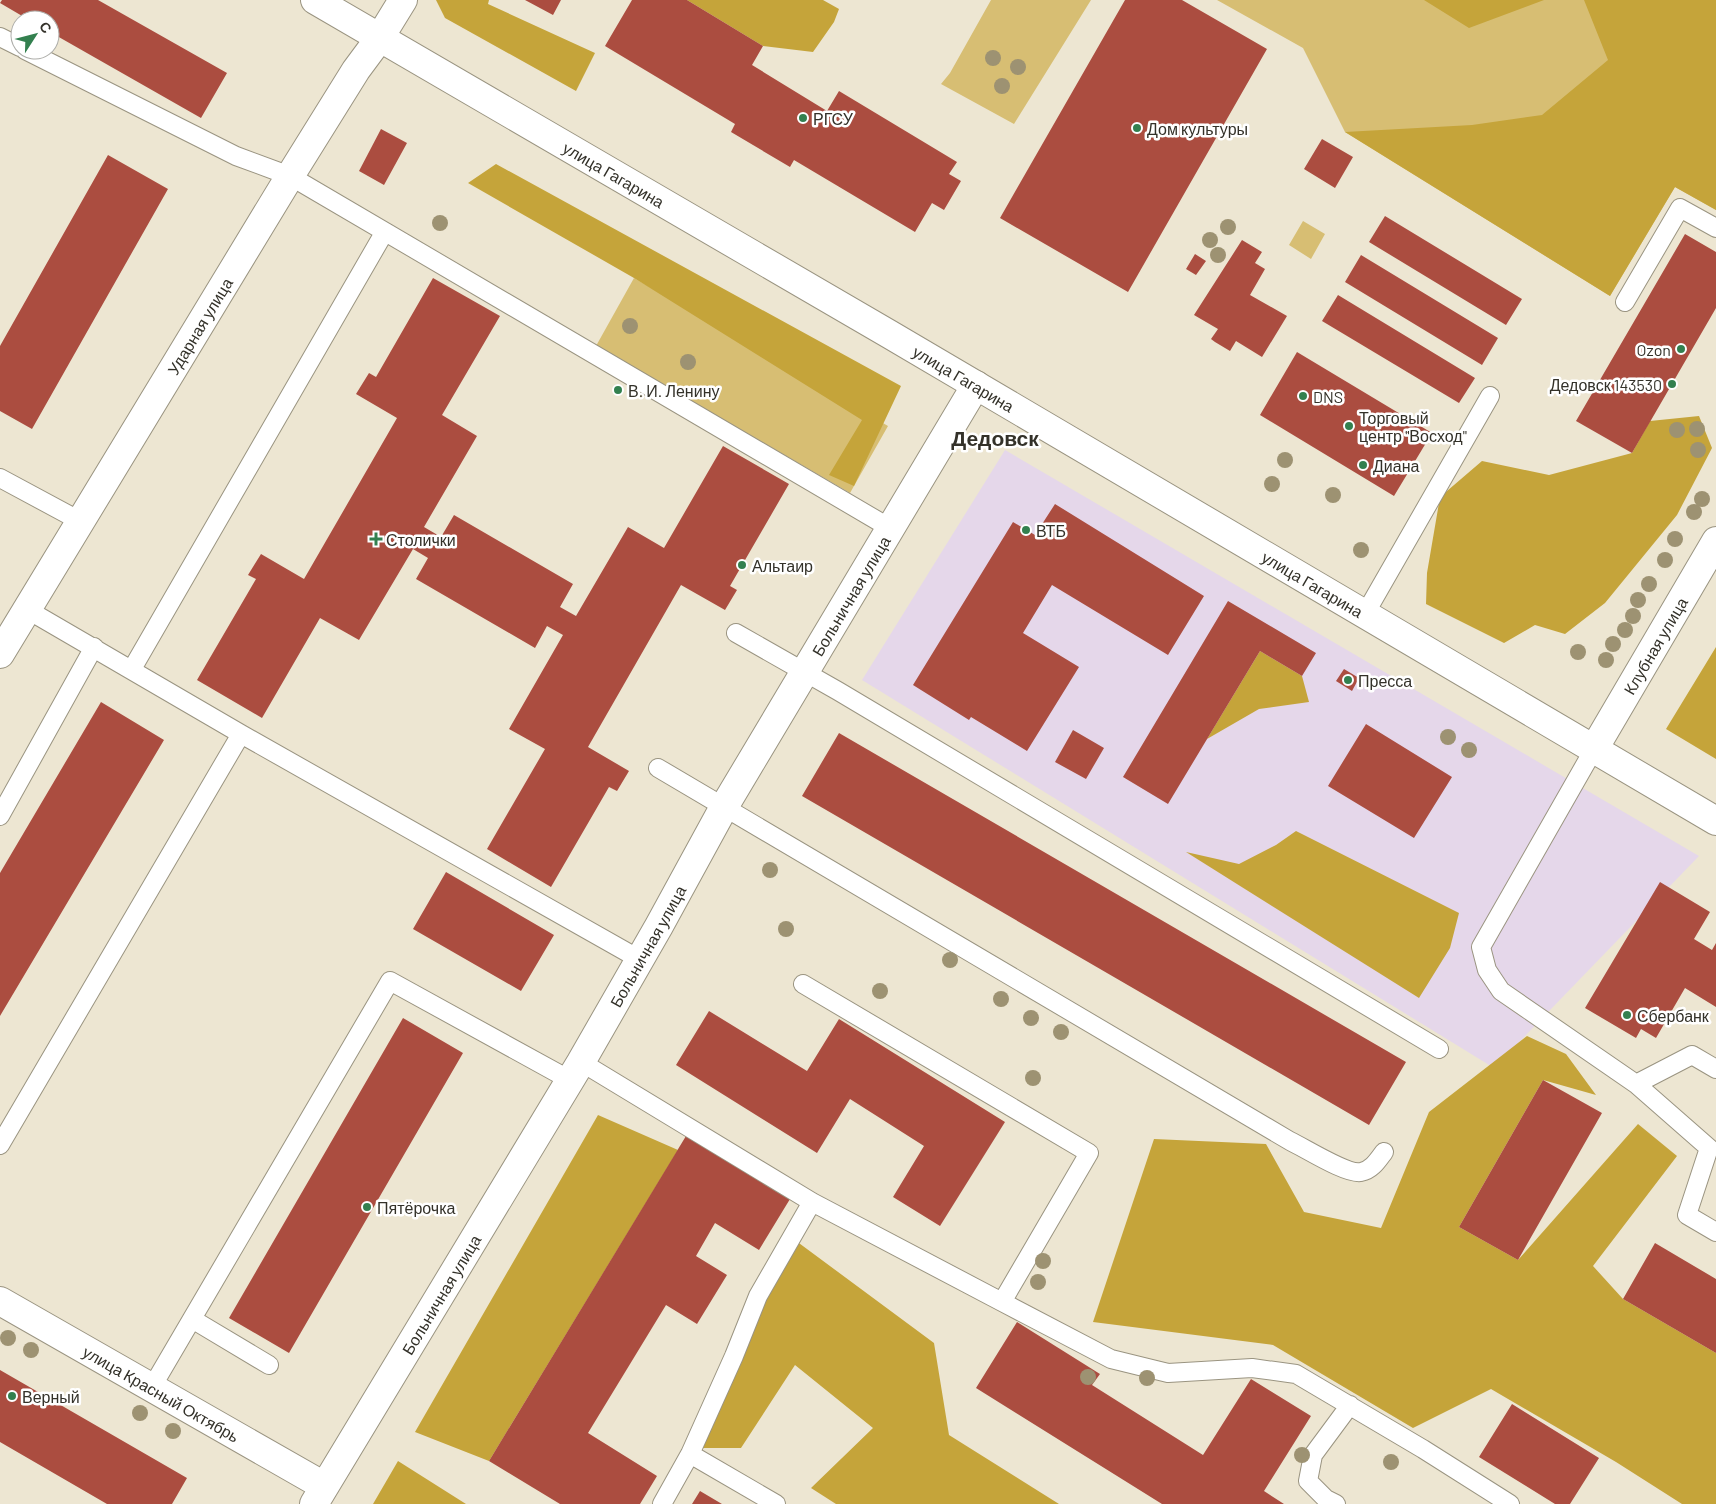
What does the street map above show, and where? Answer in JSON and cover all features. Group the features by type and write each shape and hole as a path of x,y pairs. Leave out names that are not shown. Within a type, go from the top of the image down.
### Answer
{"street":[{"name":"улица Гагарина","path":"315,0 976,385 1716,821"},
{"name":"Ударная улица","path":"0,654 290,176 356,70 379,39 403,0"},
{"name":"Больничная улица","path":"319,1495 576,1071 659,926 724,806 806,672 976,385"},
{"name":"Клубная улица","path":"1594,749 1716,542"},
{"name":"улица Красный Октябрь","path":"0,1301 152,1387 319,1495"}],"lane":[{"path":"45,60 236,156 290,176 384,233 890,528"},
{"path":"1625,302 1680,208 1716,228"},
{"path":"132,669 384,233"},
{"path":"1365,614 1490,396"},
{"path":"0,478 80,521"},
{"path":"28,610 241,734 639,958"},
{"path":"736,633 806,672 1439,1049"},
{"path":"0,816 94,647"},
{"path":"0,1145 241,734"},
{"path":"1594,749 1480,947 1486,970 1501,991 1636,1084 1709,1148 1687,1215 1716,1232"},
{"path":"658,768 1265,1126 1348,1172 1362,1172 1374,1166 1384,1152"},
{"path":"152,1387 390,981 576,1071 812,1202 1111,1358 1168,1373 1252,1368 1296,1374 1350,1405 1510,1504"},
{"path":"803,984 1089,1153 1002,1302"},
{"path":"1636,1084 1692,1055 1716,1069"},
{"path":"662,1504 690,1454 734,1356 758,1296 812,1202"},
{"path":"192,1319 269,1365"},
{"path":"1336,1504 1326,1499 1308,1481 1313,1455 1350,1405"},
{"path":"690,1454 776,1504"}],"shaded area":[{"path":"436,0 489,0 488,4 595,53 576,91 445,18"},
{"path":"687,0 823,0 839,9 834,22 813,52 763,46"},
{"path":"991,0 1091,0 1014,124 941,84 950,73"},
{"path":"1217,0 1716,0 1716,210 1675,187 1610,296 1345,132 1303,48"},
{"path":"1424,0 1544,0 1469,28"},
{"path":"1584,0 1716,0 1716,210 1675,187 1610,296 1345,132 1472,125 1542,115 1608,60"},
{"path":"496,164 901,386 854,486 829,475 862,420 634,278 468,183"},
{"path":"1303,221 1325,234 1311,259 1289,245"},
{"path":"634,278 888,426 850,493 596,346"},
{"path":"1699,416 1712,448 1677,515 1605,603 1565,634 1535,625 1504,643 1426,604 1427,573 1440,497 1482,461 1549,475 1632,453 1650,421"},
{"path":"1005,450 1699,856 1494,1068 862,680"},
{"path":"1716,647 1716,759 1666,729"},
{"path":"1260,651 1302,676 1309,702 1259,709 1207,739"},
{"path":"1296,831 1459,913 1450,948 1419,998 1186,852 1239,864 1276,845"},
{"path":"1527,1036 1566,1054 1596,1095 1543,1080 1459,1227 1518,1260 1638,1124 1677,1156 1593,1266 1623,1299 1716,1353 1716,1504 1682,1504 1616,1462 1491,1389 1413,1428 1273,1345 1093,1322 1154,1139 1266,1144 1304,1212 1381,1228 1429,1112"},
{"path":"598,1115 678,1150 489,1461 415,1432"},
{"path":"784,1232 934,1343 949,1435 1059,1504 836,1504 811,1488 873,1428 795,1365 741,1448 697,1448"},
{"path":"398,1461 466,1504 373,1504"}],"building":[{"path":"2,0 98,0 227,73 201,118 60,38 60,10 12,10 0,3"},
{"path":"525,0 561,0 553,15"},
{"name":"РГСУ","path":"632,0 687,0 763,46 752,65 827,111 839,91 957,162 949,174 961,181 944,210 932,203 915,232 794,160 790,167 731,132 735,124 605,46"},
{"name":"Дом культуры","path":"1125,0 1182,0 1267,49 1128,292 1000,218"},
{"path":"381,129 407,143 384,185 359,171"},
{"path":"1322,139 1353,157 1335,188 1304,169"},
{"path":"108,155 168,189 32,429 0,411 0,346"},
{"path":"1385,216 1522,299 1506,325 1369,242"},
{"path":"1685,234 1716,252 1716,308 1632,453 1576,421"},
{"path":"1242,240 1262,252 1255,263 1265,269 1250,295 1287,316 1262,357 1236,341 1230,351 1215,342 1211,339 1218,329 1194,315"},
{"path":"1195,254 1206,261 1196,275 1186,269"},
{"path":"1361,255 1498,338 1482,365 1345,282"},
{"path":"433,278 500,316 442,415 477,436 424,527 441,537 454,515 573,584 560,607 576,616 628,527 664,548 723,446 789,484 730,586 737,590 725,610 681,585 588,747 629,771 617,791 609,787 551,887 487,849 545,749 509,729 563,635 547,626 535,648 416,579 428,558 413,549 359,640 320,618 262,718 197,680 256,579 248,575 261,554 304,579 397,418 356,394 369,373 376,377"},
{"path":"1338,295 1475,378 1459,403 1322,321"},
{"name":"Торговый центр \"Восход\"","path":"1297,352 1432,433 1394,496 1260,415"},
{"path":"1055,504 1204,596 1168,655 1052,585 1023,633 1079,667 1027,751 971,717 969,720 913,685 1013,522 1035,535"},
{"path":"1228,601 1316,653 1302,676 1260,651 1168,804 1123,777"},
{"name":"Пресса","path":"1344,669 1359,678 1352,691 1336,681"},
{"path":"101,702 164,740 0,1016 0,873"},
{"path":"1366,724 1452,777 1414,838 1328,786"},
{"path":"1073,730 1104,748 1086,779 1055,762"},
{"path":"839,733 1406,1062 1369,1125 802,796"},
{"path":"446,872 554,935 521,991 413,929"},
{"path":"1660,882 1710,912 1694,939 1712,950 1716,943 1716,1007 1685,988 1656,1038 1641,1029 1636,1038 1585,1008"},
{"path":"709,1011 807,1071 839,1019 1005,1122 940,1226 893,1197 924,1146 850,1099 817,1153 676,1065"},
{"path":"403,1018 463,1053 289,1353 229,1318"},
{"path":"1543,1080 1602,1113 1518,1260 1459,1227"},
{"path":"686,1136 790,1199 759,1250 715,1223 696,1256 727,1275 697,1324 666,1305 588,1433 657,1476 640,1504 560,1504 489,1461"},
{"path":"1655,1243 1716,1279 1716,1353 1623,1299"},
{"path":"1017,1322 1100,1374 1092,1385 1203,1455 1251,1379 1311,1416 1264,1491 1284,1504 1162,1504 976,1388"},
{"path":"0,1370 187,1478 172,1504 107,1504 0,1442"},
{"path":"1512,1404 1599,1458 1570,1504 1555,1504 1479,1457"},
{"path":"700,1491 722,1504 692,1504"}],"place":[{"name":"РГСУ","path":"803,118"},
{"name":"Дом культуры","path":"1137,128"},
{"name":"Ozon","path":"1681,349"},
{"name":"Дедовск 143530","path":"1672,384"},
{"name":"В. И. Ленину","path":"618,390"},
{"name":"DNS","path":"1303,396"},
{"name":"Торговый центр \"Восход\"","path":"1349,426"},
{"name":"Диана","path":"1363,465"},
{"name":"ВТБ","path":"1026,530"},
{"name":"Столички","path":"376,539"},
{"name":"Альтаир","path":"742,565"},
{"name":"Пресса","path":"1348,680"},
{"name":"Сбербанк","path":"1627,1015"},
{"name":"Пятёрочка","path":"367,1207"},
{"name":"Верный","path":"12,1396"}],"district":[{"name":"Дедовск","path":"995,437"}]}
